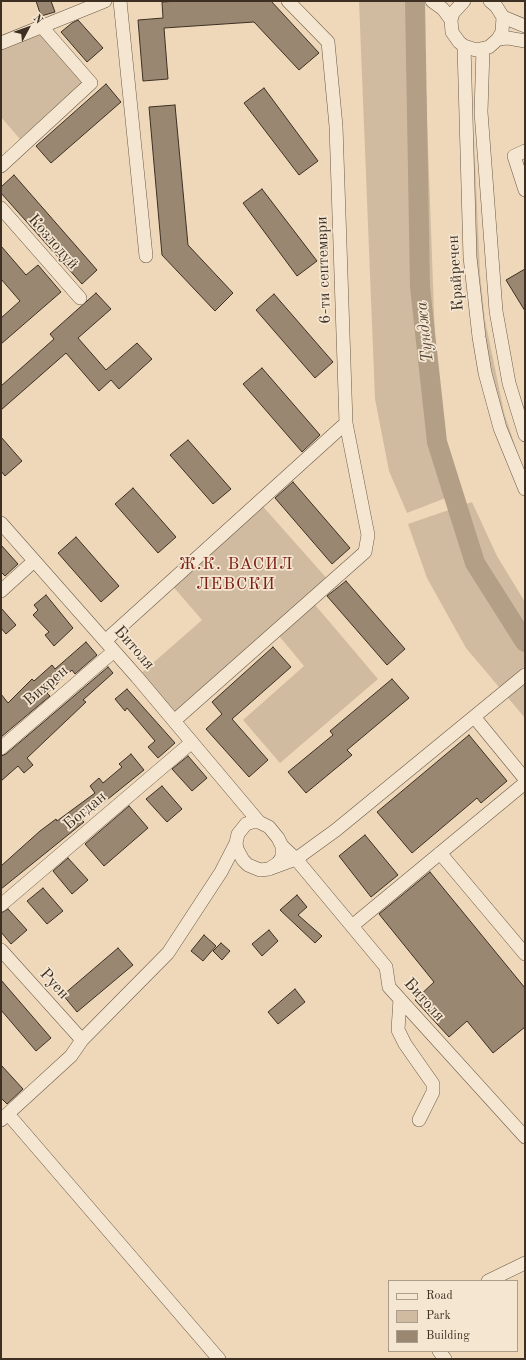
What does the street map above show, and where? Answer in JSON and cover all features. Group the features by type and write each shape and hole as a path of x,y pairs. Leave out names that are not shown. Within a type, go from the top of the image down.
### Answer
{"street":[{"path":"1,43 105,1"},
{"path":"120,1 146,256"},
{"name":"6-ти септември","path":"174,721 365,552 368,535 346,422 336,126 328,42 288,1"},
{"path":"463,1 457,6 451,20 452,32 455,38 464,46 476,50 490,47 498,39 502,32 502,17 496,6 490,1"},
{"path":"434,2 443,9 451,20"},
{"path":"502,17 525,26"},
{"path":"1,166 91,83 42,27"},
{"path":"498,39 508,38 524,41"},
{"name":"Крайречен","path":"464,46 470,256 479,337 485,373 500,428 525,489"},
{"path":"483,49 481,112 496,311 510,383 525,435"},
{"path":"525,151 514,156 525,190"},
{"name":"Козлодуй","path":"1,208 80,298"},
{"name":"Вихрен","path":"1,748 346,422"},
{"name":"Битоля","path":"1,523 174,721 259,822"},
{"path":"1,591 34,561"},
{"path":"236,843 240,855 248,865 260,870 269,869 296,859 336,830 475,718 525,675"},
{"path":"475,718 525,779"},
{"name":"Богдан","path":"1,905 192,742"},
{"path":"352,926 525,783"},
{"path":"220,1359 5,1117 71,1056 82,1040 168,952 221,872 236,843 242,828 239,799"},
{"path":"242,828 252,822 259,822 269,827 278,838 282,846 282,857 278,863 269,869"},
{"name":"Битоля","path":"282,846 296,859 386,967 389,987 525,1137"},
{"path":"440,854 525,954"},
{"path":"221,872 248,865"},
{"name":"Руен","path":"1,950 82,1040"},
{"path":"400,999 398,1030 405,1044 433,1084 433,1092 419,1120"},
{"path":"490,1280 525,1262"}],"green space":[{"path":"359,1 402,1 423,10 436,366 445,437 461,492 407,513 389,471 375,399"},
{"path":"42,27 91,83 25,145 1,117 1,43"},
{"path":"472,139 474,139 480,274 485,320 504,412 521,464 501,413 490,364 475,276"},
{"path":"259,502 330,582 311,600 378,679 280,763 243,720 304,666 275,631 174,721 137,677 202,620 170,583"},
{"path":"472,502 497,556 525,602 525,718 466,648 427,578 408,524"}],"building":[{"path":"36,1 51,1 55,12 41,16"},
{"path":"271,1 319,53 299,70 254,22 164,28 168,79 143,81 138,20 163,18 162,2"},
{"path":"78,20 103,48 87,62 61,32"},
{"path":"106,84 121,102 51,163 36,146"},
{"path":"264,88 318,161 299,175 244,103"},
{"path":"175,105 188,245 233,293 215,311 162,255 149,107"},
{"path":"14,175 97,270 82,284 1,193 1,187"},
{"path":"262,189 317,261 297,276 243,203"},
{"path":"1,246 26,275 38,265 61,292 1,344 1,318 20,301 1,279"},
{"path":"525,269 525,311 506,280"},
{"path":"96,293 111,309 78,338 106,370 137,343 152,359 119,389 111,380 99,391 66,353 1,410 1,386 54,339 50,334"},
{"path":"274,294 333,362 315,378 256,310"},
{"path":"262,368 320,435 302,452 243,384"},
{"path":"1,437 22,461 5,476 1,471"},
{"path":"188,440 231,489 213,504 170,455"},
{"path":"293,482 350,548 332,564 275,498"},
{"path":"133,488 176,537 158,553 115,504"},
{"path":"76,537 119,586 101,602 58,553"},
{"path":"1,545 18,564 5,576 1,572"},
{"path":"346,581 405,649 387,665 327,596"},
{"path":"46,595 73,628 54,646 45,635 49,632 33,615 38,610 34,605"},
{"path":"1,608 16,625 6,634 1,628"},
{"path":"86,642 97,655 75,674 72,670 47,693 50,696 1,737 1,694 8,703 32,679 34,681 52,665 55,669"},
{"path":"273,647 291,667 232,719 268,760 249,777 206,729 222,714 212,702"},
{"path":"108,667 113,673 83,700 86,702 27,758 33,765 24,773 18,766 1,781 1,756 6,754"},
{"path":"392,679 409,698 347,750 352,755 306,793 288,772 333,735 330,731"},
{"path":"127,689 175,743 158,758 148,747 155,741 127,708 125,711 115,699"},
{"path":"469,735 507,781 481,803 477,798 412,853 377,812"},
{"path":"131,754 144,770 82,820 84,822 1,889 1,866 40,831 56,819 57,821 95,793 90,786 99,778 103,783 122,767 119,764"},
{"path":"188,756 207,778 192,791 172,769"},
{"path":"162,786 182,809 167,822 146,799"},
{"path":"129,806 148,828 104,866 85,844"},
{"path":"365,835 398,875 371,897 339,856"},
{"path":"68,858 88,880 72,894 53,871"},
{"path":"430,872 525,988 525,1027 493,1053 467,1021 449,1037 415,1000 434,982 379,914"},
{"path":"43,888 63,911 47,924 27,901"},
{"path":"297,895 307,907 298,915 322,936 315,943 280,910"},
{"path":"8,909 27,930 11,944 1,932 1,913"},
{"path":"269,930 278,941 262,956 252,944"},
{"path":"204,935 216,946 203,961 191,951"},
{"path":"221,943 230,951 222,960 213,951"},
{"path":"118,948 133,965 77,1012 63,995"},
{"path":"1,980 51,1038 36,1051 1,1010"},
{"path":"295,989 305,1002 278,1024 268,1012"},
{"path":"1,1065 23,1089 7,1104 1,1098"}],"waterway":[{"name":"Тунджа","path":"415,1 420,287 437,442 475,563 525,642"}],"district":[{"name":"Ж.К. ВАСИЛ ЛЕВСКИ","path":"236,575"}]}
